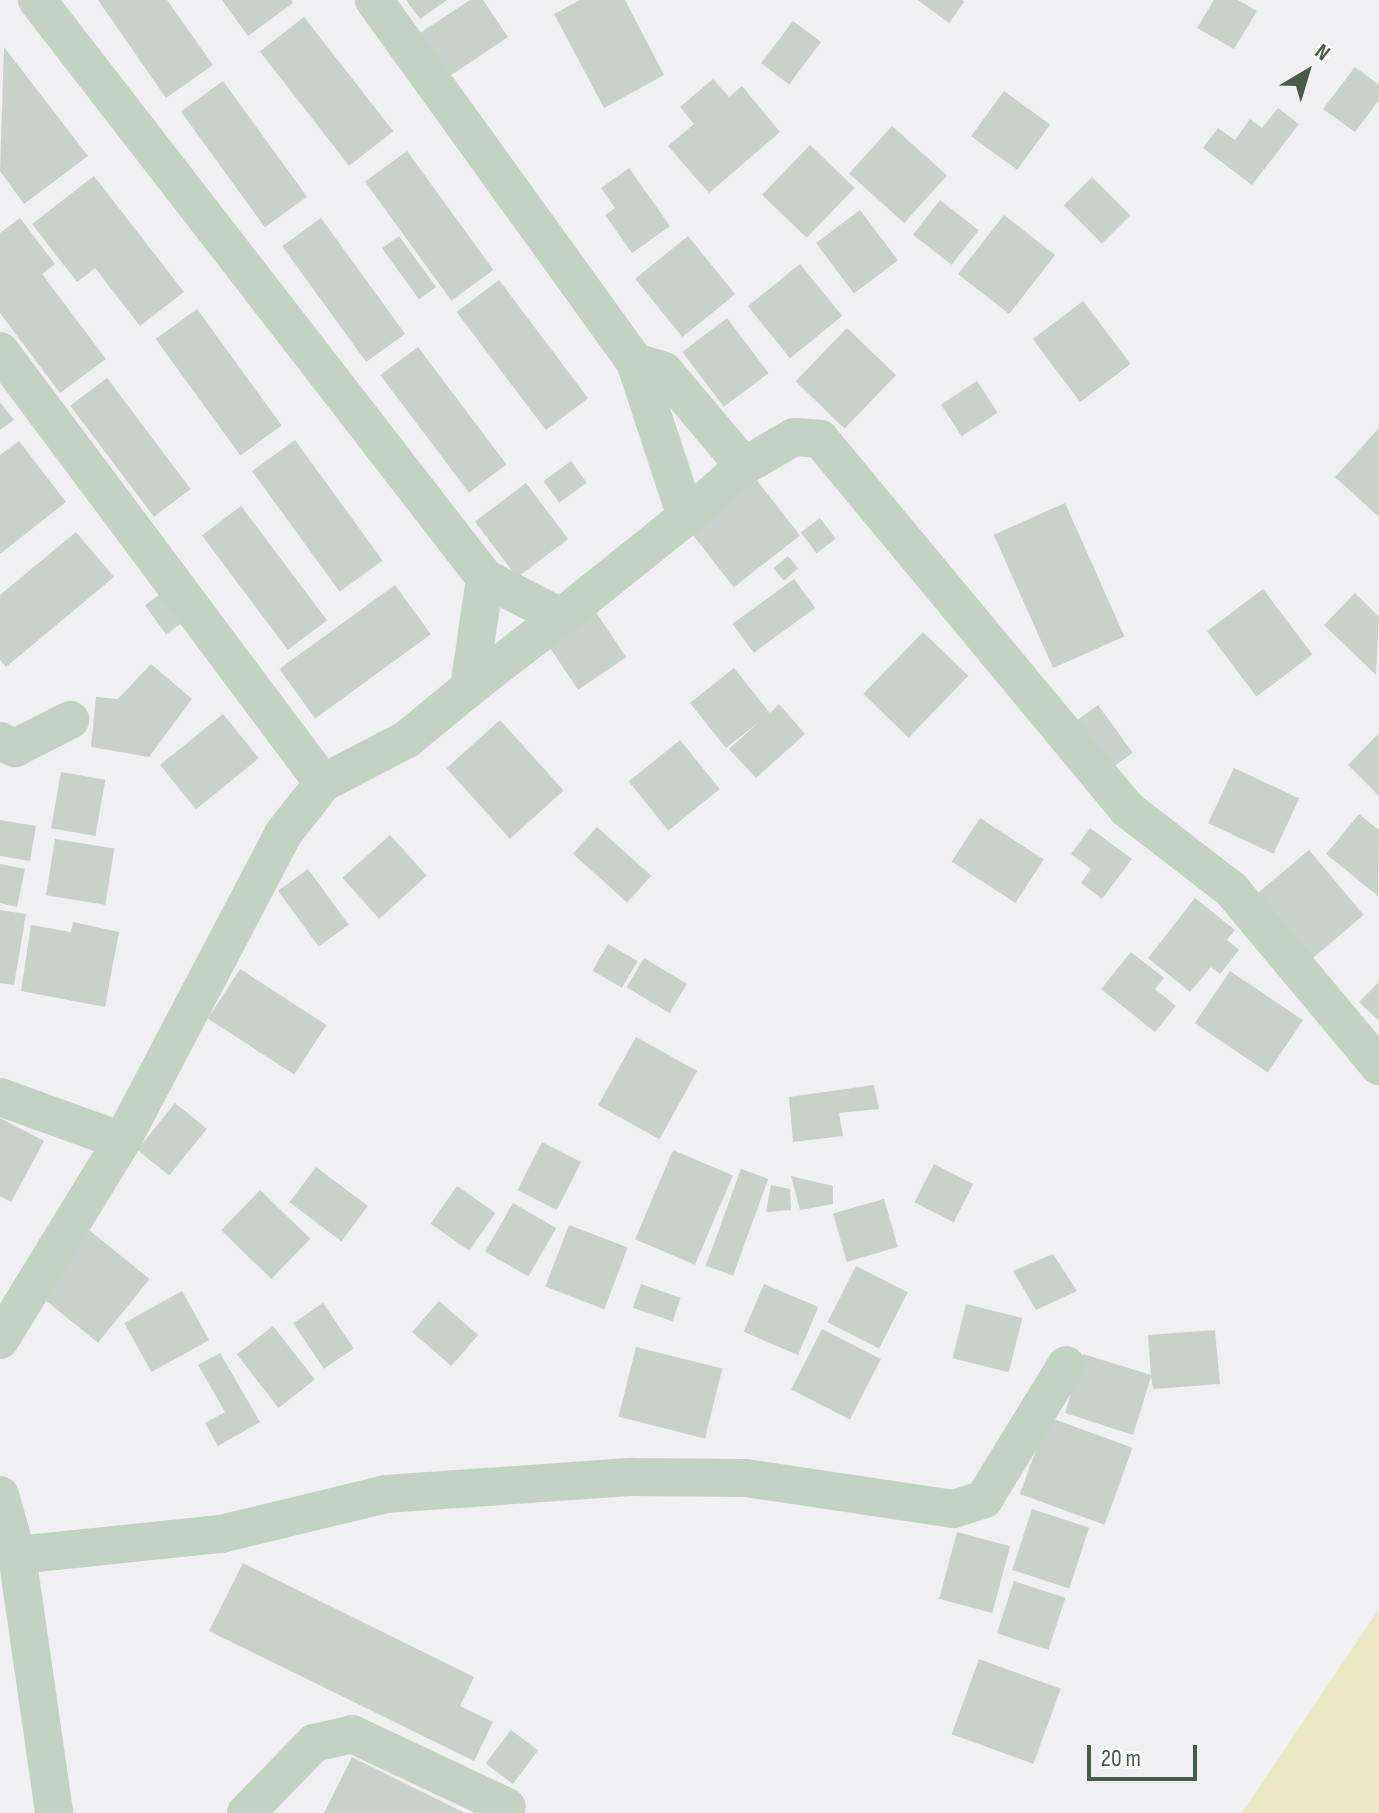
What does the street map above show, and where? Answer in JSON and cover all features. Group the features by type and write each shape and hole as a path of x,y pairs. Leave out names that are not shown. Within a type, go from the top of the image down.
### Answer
{"street":[{"path":"37,0 485,578 561,617"},
{"path":"374,0 635,362 686,517"},
{"path":"0,351 323,783"},
{"path":"635,362 664,371 744,466"},
{"path":"0,1340 122,1141 283,834 323,783 407,739 686,517 744,466 794,437 820,439 1127,809 1231,889 1379,1066"},
{"path":"469,688 485,578"},
{"path":"0,741 15,748 70,720"},
{"path":"0,1097 122,1141"},
{"path":"17,1555 221,1534 386,1494 632,1477 746,1478 954,1509 984,1499 1066,1365"},
{"path":"0,1495 17,1555 54,1813"},
{"path":"246,1813 314,1743 352,1734 507,1807"}],"green space":[{"path":"1379,1609 1379,1813 1242,1813"}],"building":[{"path":"98,0 167,0 213,65 166,98"},
{"path":"222,0 291,0 293,3 248,36"},
{"path":"406,0 447,0 420,19"},
{"path":"470,0 483,0 508,37 450,76 420,33"},
{"path":"580,0 625,0 664,75 604,108 554,14"},
{"path":"918,0 962,0 964,2 949,23"},
{"path":"1214,0 1238,0 1257,11 1234,49 1197,28"},
{"path":"304,17 393,131 349,166 260,51"},
{"path":"793,21 821,42 789,84 761,63"},
{"path":"4,47 88,156 24,204 0,171"},
{"path":"1355,67 1379,85 1379,100 1355,132 1323,109"},
{"path":"713,79 729,97 742,86 780,132 709,193 668,146 694,124 680,107"},
{"path":"223,81 307,197 265,227 181,112"},
{"path":"1004,91 1050,125 1017,170 971,136"},
{"path":"1278,108 1299,124 1252,185 1203,148 1218,128 1235,140 1250,119 1262,128"},
{"path":"892,126 947,176 904,223 849,174"},
{"path":"810,145 855,188 807,238 762,195"},
{"path":"407,151 493,270 451,300 365,182"},
{"path":"629,168 670,226 632,253 605,215 615,208 601,188"},
{"path":"94,176 184,292 140,326 95,268 77,282 32,224"},
{"path":"1092,177 1130,215 1102,243 1064,205"},
{"path":"940,200 979,230 952,265 913,235"},
{"path":"860,210 898,260 854,293 816,243"},
{"path":"1004,215 1055,255 1009,314 958,274"},
{"path":"20,218 55,264 42,274 106,359 60,393 0,313 0,233"},
{"path":"321,218 405,334 366,362 282,246"},
{"path":"399,236 436,287 419,299 382,248"},
{"path":"688,236 735,294 682,337 635,279"},
{"path":"800,264 842,316 790,358 748,306"},
{"path":"499,280 588,398 546,430 457,312"},
{"path":"1083,301 1131,364 1080,402 1033,339"},
{"path":"197,309 282,425 240,455 156,339"},
{"path":"727,318 769,373 724,407 682,352"},
{"path":"847,328 896,375 845,428 796,381"},
{"path":"418,347 506,464 469,493 380,375"},
{"path":"107,378 191,489 154,517 70,406"},
{"path":"977,381 998,413 962,436 941,404"},
{"path":"0,402 14,420 0,430"},
{"path":"1379,428 1379,517 1335,477"},
{"path":"295,440 383,561 340,592 252,471"},
{"path":"19,441 66,502 0,554 0,455"},
{"path":"571,461 587,483 559,503 543,481"},
{"path":"755,478 800,536 734,587 689,530"},
{"path":"526,483 568,539 517,577 475,522"},
{"path":"1065,503 1124,636 1053,668 994,535"},
{"path":"241,506 327,620 288,650 202,535"},
{"path":"820,518 836,539 816,553 801,532"},
{"path":"76,532 114,577 6,667 0,660 0,595"},
{"path":"788,556 798,568 784,580 773,568"},
{"path":"794,579 815,608 754,653 733,624"},
{"path":"395,585 431,634 315,718 279,669"},
{"path":"1263,589 1312,654 1256,697 1207,631"},
{"path":"166,590 187,619 166,634 145,605"},
{"path":"1355,593 1379,617 1376,675 1324,625"},
{"path":"591,605 626,657 578,690 543,637"},
{"path":"923,632 968,676 909,738 863,694"},
{"path":"151,664 192,699 149,757 91,747 96,697 118,699"},
{"path":"734,668 770,713 779,704 805,734 756,778 729,749 759,722 726,748 690,703"},
{"path":"1098,705 1133,753 1104,773 1070,726"},
{"path":"223,714 259,758 196,809 160,765"},
{"path":"500,720 564,791 510,839 446,768"},
{"path":"1379,733 1379,796 1348,765"},
{"path":"680,740 720,789 668,830 629,782"},
{"path":"1234,768 1299,798 1273,854 1208,823"},
{"path":"61,772 105,780 95,836 51,828"},
{"path":"1359,814 1379,830 1378,896 1326,854"},
{"path":"980,818 1044,859 1015,903 952,862"},
{"path":"0,820 36,826 30,861 0,856"},
{"path":"597,827 651,876 627,903 573,854"},
{"path":"1090,828 1132,859 1102,899 1081,883 1091,869 1071,854"},
{"path":"390,835 427,876 379,919 342,878"},
{"path":"55,839 114,848 105,905 46,895"},
{"path":"1309,850 1364,915 1308,961 1254,896"},
{"path":"0,864 25,869 17,907 0,903"},
{"path":"308,869 349,925 319,947 278,891"},
{"path":"1195,898 1235,930 1227,940 1239,950 1220,974 1211,967 1190,992 1148,958"},
{"path":"0,910 26,914 14,985 0,983"},
{"path":"73,922 119,932 105,1007 21,991 31,925 71,932"},
{"path":"608,944 637,961 622,988 592,971"},
{"path":"1131,952 1164,978 1155,989 1176,1006 1155,1032 1101,989"},
{"path":"644,958 687,984 669,1013 626,987"},
{"path":"240,969 326,1025 294,1075 208,1018"},
{"path":"1230,971 1303,1020 1268,1072 1195,1023"},
{"path":"1379,982 1379,1021 1359,1002"},
{"path":"636,1037 697,1071 659,1139 598,1105"},
{"path":"874,1085 879,1109 839,1113 843,1136 793,1142 789,1097"},
{"path":"175,1103 207,1129 169,1175 137,1150"},
{"path":"0,1118 44,1141 11,1202 0,1196"},
{"path":"542,1142 581,1162 557,1210 517,1190"},
{"path":"673,1150 733,1175 695,1265 635,1239"},
{"path":"934,1164 973,1184 954,1222 914,1202"},
{"path":"316,1167 368,1206 341,1241 290,1202"},
{"path":"741,1169 768,1179 733,1276 706,1266"},
{"path":"791,1176 833,1186 833,1204 800,1210"},
{"path":"771,1185 790,1189 791,1210 766,1212"},
{"path":"457,1186 496,1213 469,1251 431,1224"},
{"path":"260,1190 310,1239 271,1279 221,1230"},
{"path":"884,1199 898,1247 847,1262 833,1214"},
{"path":"513,1203 556,1228 528,1276 485,1251"},
{"path":"569,1225 628,1248 604,1309 545,1287"},
{"path":"89,1230 150,1279 98,1343 37,1294"},
{"path":"1053,1254 1077,1291 1036,1310 1013,1271"},
{"path":"856,1266 908,1292 879,1348 827,1322"},
{"path":"641,1284 681,1298 673,1321 633,1308"},
{"path":"764,1284 818,1307 798,1355 744,1332"},
{"path":"182,1291 209,1340 151,1372 124,1323"},
{"path":"439,1301 478,1335 451,1366 412,1332"},
{"path":"323,1303 354,1349 324,1369 293,1323"},
{"path":"966,1304 1022,1318 1009,1372 952,1358"},
{"path":"273,1326 315,1380 279,1408 237,1354"},
{"path":"822,1329 881,1359 850,1420 791,1390"},
{"path":"1215,1330 1220,1384 1153,1389 1151,1377 1133,1435 1065,1413 1083,1354 1151,1375 1148,1335"},
{"path":"636,1347 722,1369 705,1438 619,1417"},
{"path":"220,1353 260,1422 218,1446 205,1423 225,1412 198,1365"},
{"path":"1048,1417 1133,1448 1105,1525 1020,1494"},
{"path":"1032,1509 1089,1528 1069,1588 1012,1570"},
{"path":"957,1532 1010,1546 992,1613 939,1599"},
{"path":"243,1563 474,1677 460,1706 493,1722 474,1761 209,1631"},
{"path":"1014,1581 1065,1598 1048,1650 997,1633"},
{"path":"979,1659 1061,1689 1033,1764 952,1734"},
{"path":"511,1730 538,1750 513,1784 486,1764"},
{"path":"352,1757 465,1813 324,1813"}]}
